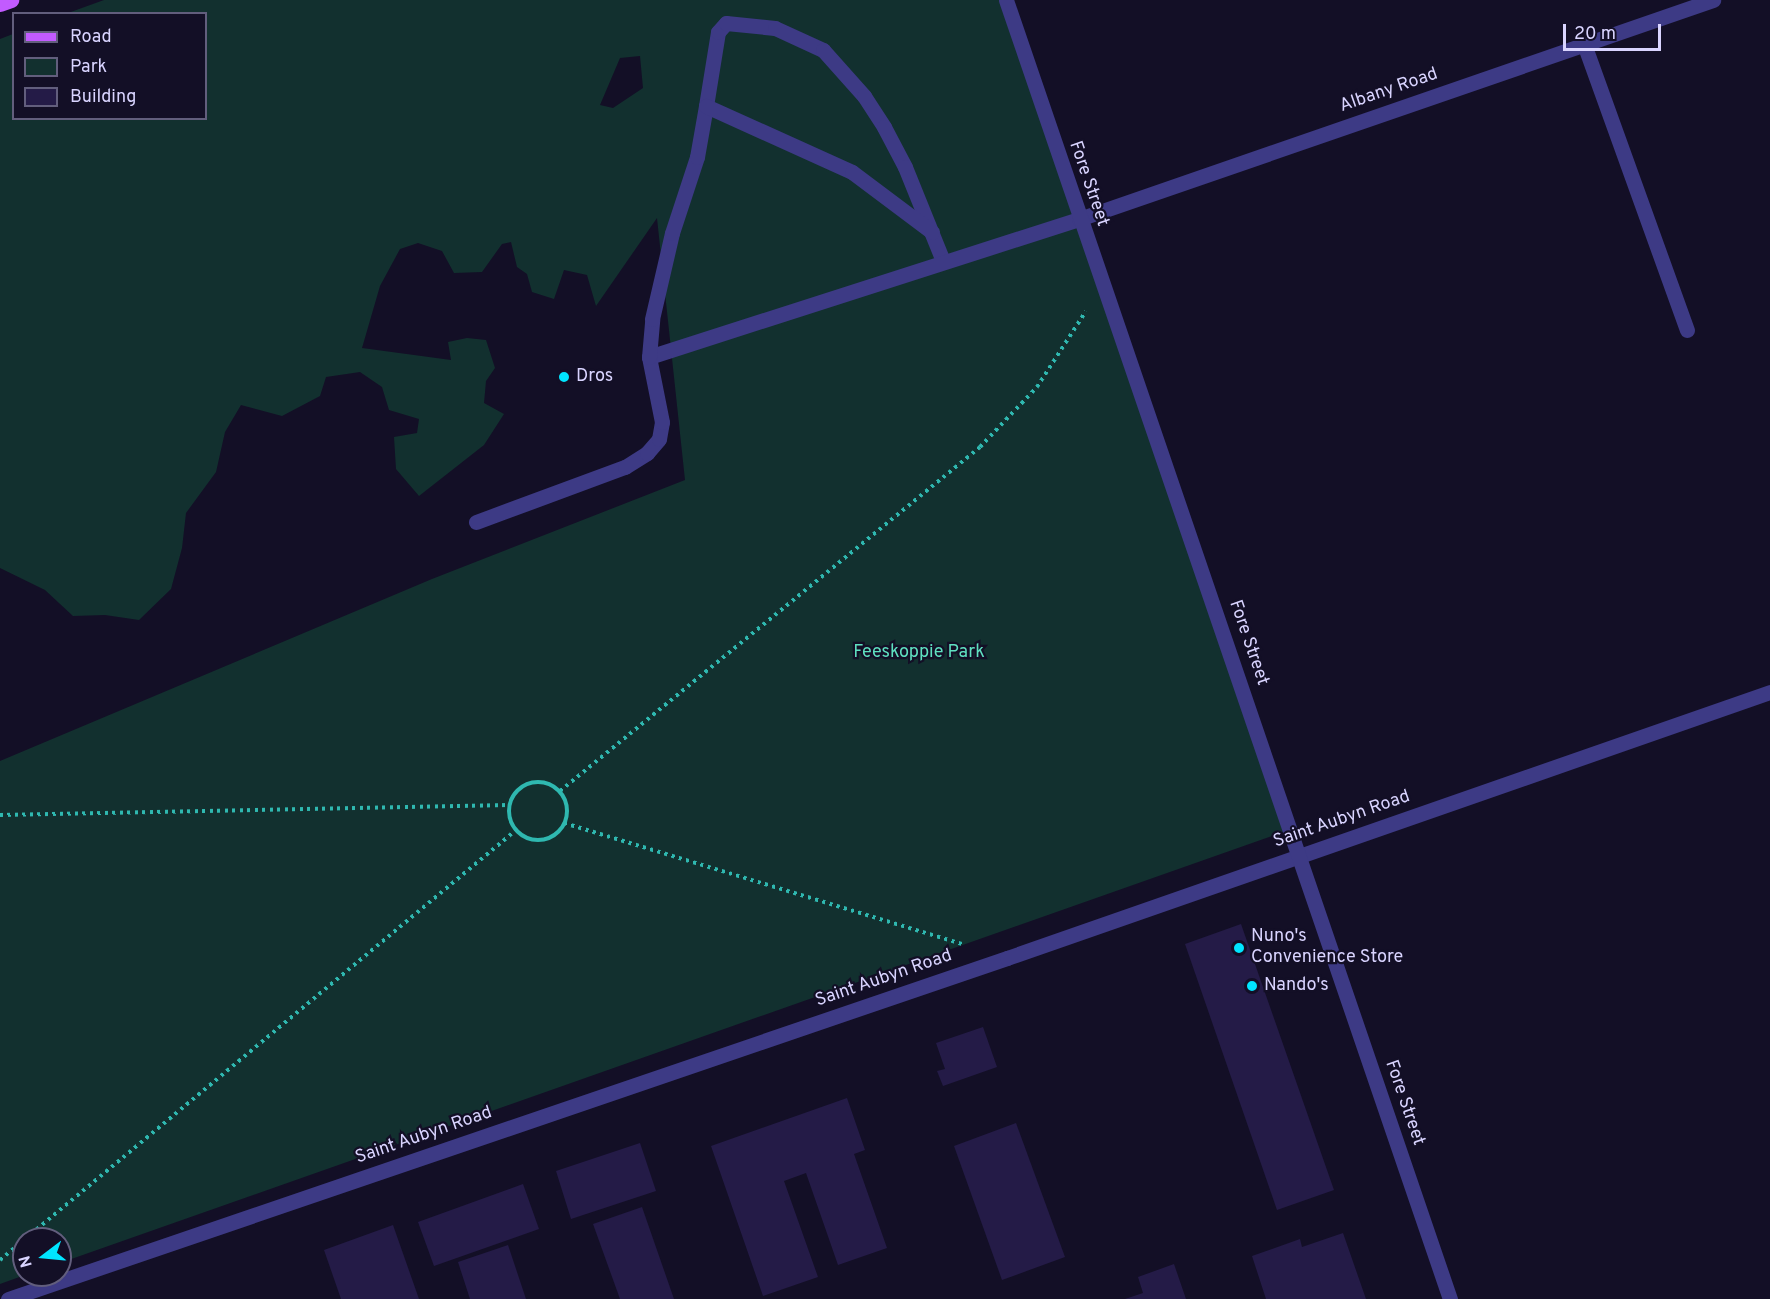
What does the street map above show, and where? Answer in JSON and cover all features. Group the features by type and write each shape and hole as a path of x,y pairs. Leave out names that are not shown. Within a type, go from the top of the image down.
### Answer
{"main road":[{"path":"0,4 11,0"}],"street":[{"name":"Fore Street","path":"1006,0 1079,219 1105,282 1450,1299"},
{"name":"Albany Road","path":"649,357 1079,219 1713,0"},
{"path":"476,522 589,482 647,453 659,439 662,422 649,357 659,287 692,175 718,32 726,23 745,22 803,38 824,50 864,96 905,167 943,261"},
{"path":"1584,45 1687,330"},
{"path":"706,106 852,172 932,232"},
{"name":"Saint Aubyn Road","path":"8,1299 1007,958 1770,692"}],"path":[{"path":"560,791 980,447 1037,387 1105,282"},
{"path":"535,781 560,791 567,808 564,823 556,834 536,840 516,830 509,815 509,805 518,789 535,781"},
{"path":"0,815 509,805"},
{"path":"564,823 1007,958"},
{"path":"39,1227 516,830"},
{"path":"0,1260 12,1250"}],"green space":[{"name":"Feeskoppie Park","path":"104,0 1002,0 1286,831 72,1259 72,1227 12,1227 12,1280 0,1284 0,761 432,579 685,480 657,218 596,306 587,275 564,270 554,299 532,292 527,274 517,267 511,242 502,244 482,272 454,273 442,251 418,243 400,249 380,286 362,348 451,360 448,342 467,338 486,340 495,368 486,381 484,403 504,414 484,445 419,496 396,469 394,437 417,433 419,419 389,410 382,387 360,372 326,377 320,396 282,416 241,405 225,432 216,472 186,513 182,548 171,589 139,620 105,615 73,616 45,590 0,568 0,39 12,34 12,120 207,120 207,12 71,12","holes":["640,56 643,88 613,108 600,105 620,58"]}],"building":[{"path":"1241,924 1334,1190 1277,1210 1185,944"},
{"path":"983,1027 997,1067 943,1086 937,1071 945,1069 936,1043"},
{"path":"847,1098 865,1150 854,1154 887,1248 838,1265 806,1173 784,1181 818,1277 763,1296 711,1146"},
{"path":"1016,1123 1065,1257 1002,1280 954,1146"},
{"path":"640,1143 656,1191 571,1219 556,1171"},
{"path":"523,1184 539,1229 434,1266 418,1222"},
{"path":"642,1207 674,1299 620,1299 593,1224"},
{"path":"393,1225 419,1299 341,1299 324,1250"},
{"path":"1343,1233 1366,1299 1266,1299 1252,1256 1300,1239 1302,1247"},
{"path":"508,1245 526,1299 470,1299 458,1262"},
{"path":"1174,1264 1186,1299 1125,1299 1143,1293 1138,1277"}],"place":[{"name":"Dros","path":"564,377"},
{"name":"Nuno's Convenience Store","path":"1239,948"},
{"name":"Nando's","path":"1252,986"}]}
